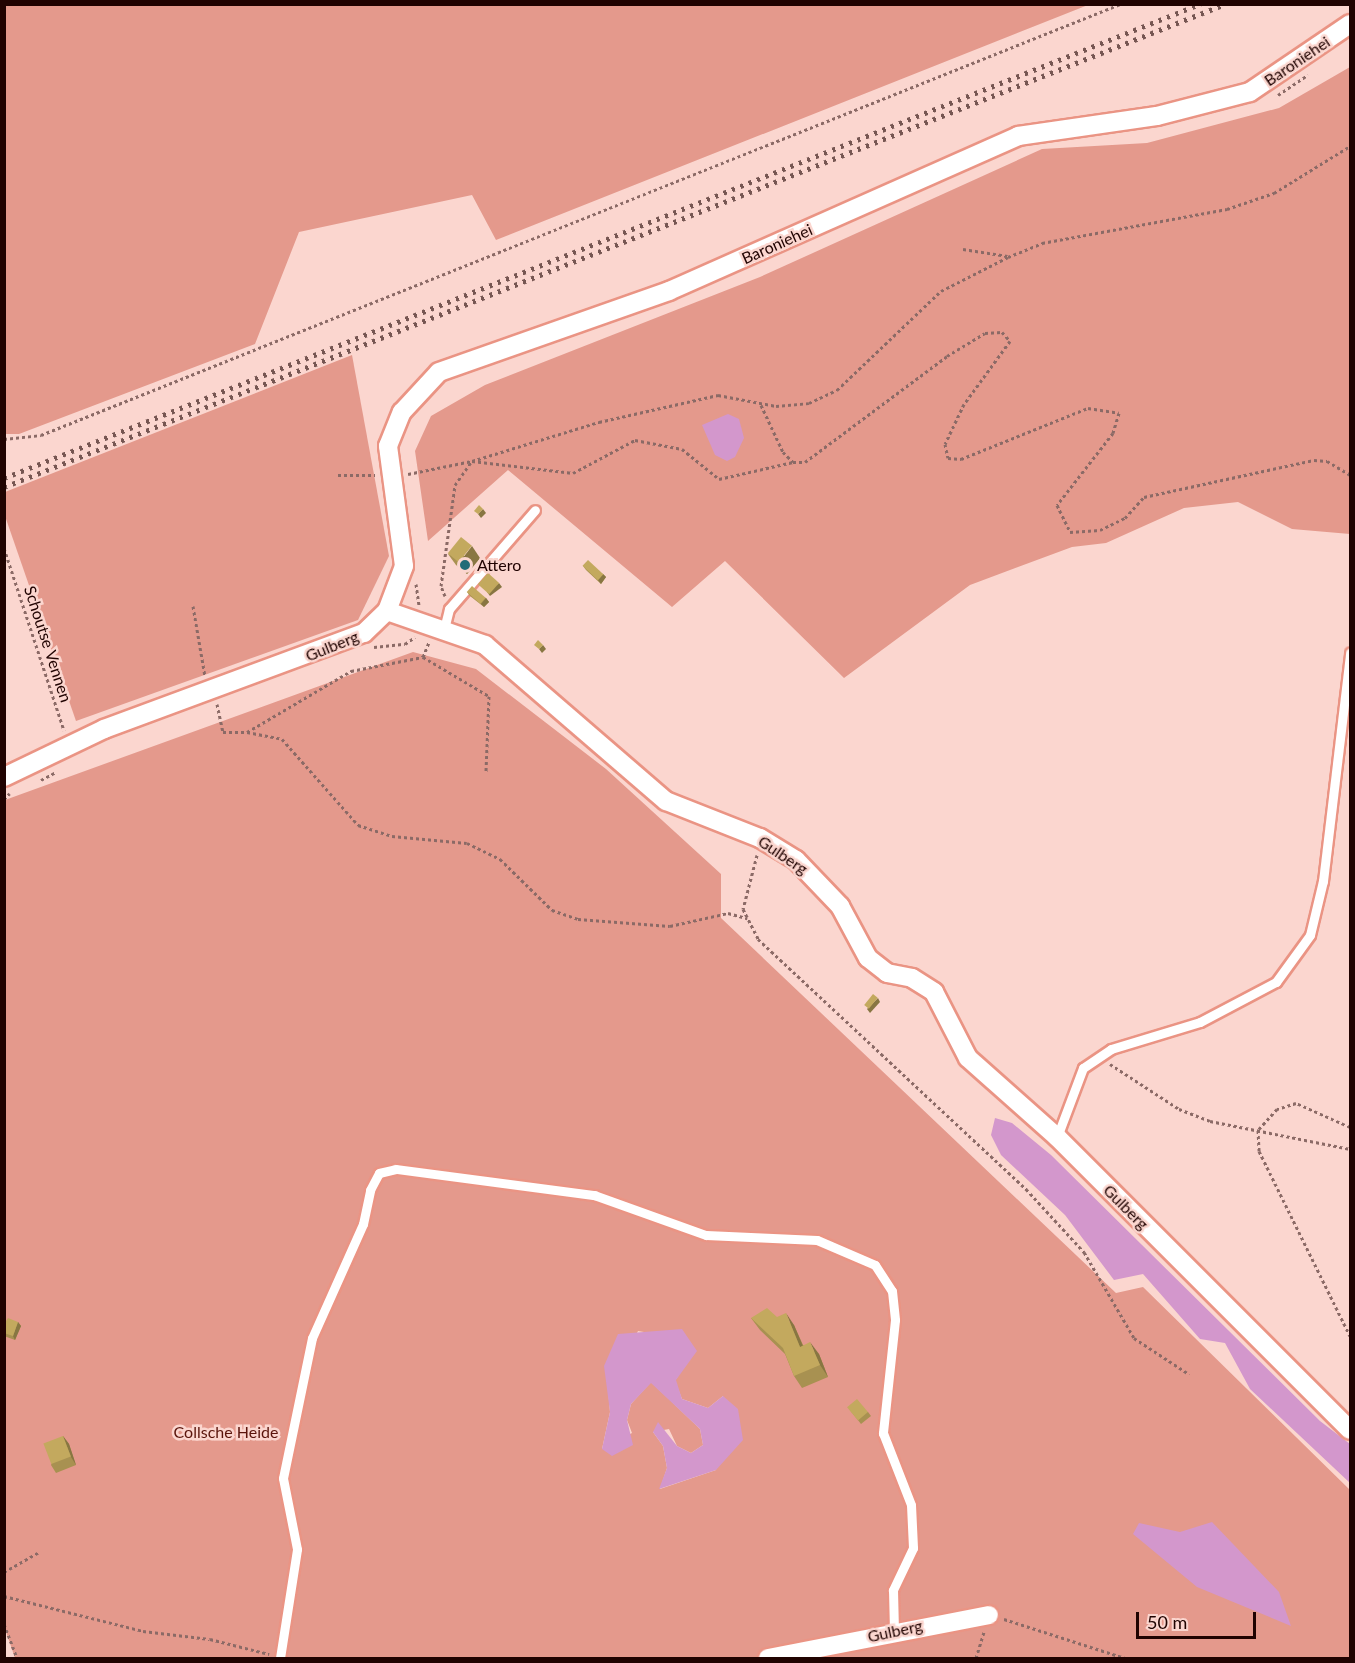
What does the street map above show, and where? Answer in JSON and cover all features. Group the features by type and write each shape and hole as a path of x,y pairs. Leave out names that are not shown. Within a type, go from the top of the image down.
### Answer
{"street":[{"name":"Baroniehei","path":"387,611 404,566 399,478 388,446 402,412 439,372 669,291 1018,135 1157,116 1250,92 1350,24"},
{"name":"Gulberg","path":"8,784 104,729 211,692 364,633 387,611 444,629 504,657 666,801 760,838 821,882 868,958 887,973 912,978 934,992 968,1058 1057,1137 1350,1430"},
{"name":"Gulberg","path":"768,1659 894,1631 989,1615"}],"lane":[{"path":"444,629 449,609 535,510"},
{"path":"1057,1137 1083,1068 1097,1058 1200,1022 1276,982 1310,935 1323,881 1350,653"},
{"path":"280,1658 297,1549 283,1478 312,1338 363,1224 370,1190 380,1173 396,1169 594,1195 706,1236 817,1240 875,1265 892,1291 895,1320 883,1433 912,1516 913,1548 893,1590 894,1631"}],"path":[{"path":"4,439 41,435 1120,4"},
{"name":"Baroniehei","path":"1275,96 1313,71"},
{"path":"338,474 399,478 472,461 599,422 718,396 761,405 809,403 837,390 941,291 1008,257 1042,243 1227,209 1274,193 1350,146"},
{"path":"963,249 1008,257"},
{"path":"472,461 573,473 634,440 682,449 719,479 793,462 817,454 947,356 985,333 1002,332 1010,341 964,404 945,444 948,458 961,459 1088,408 1119,412 1113,433 1056,505 1070,531 1100,530 1125,518 1144,497 1314,460 1327,461 1350,475"},
{"path":"761,405 793,462"},
{"path":"449,609 441,586 455,485 472,461"},
{"path":"399,478 405,465"},
{"name":"Schoutse Vennen","path":"4,548 70,747"},
{"path":"418,577 421,620"},
{"path":"192,606 211,692 223,732 247,732 282,739 358,825 392,836 467,843 500,859 552,910 578,919 670,926 728,913 747,918"},
{"path":"247,732 351,671 423,657 489,696 486,772"},
{"path":"4,799 8,784"},
{"path":"760,838 743,897 747,918 758,939 821,1003 870,1038 1084,1252 1134,1338 1189,1374"},
{"path":"1097,1058 1122,1069 1179,1109 1210,1121 1350,1149"},
{"path":"1350,1127 1296,1103 1277,1109 1258,1130 1259,1151 1350,1336"},
{"path":"4,1572 39,1552"},
{"path":"4,1596 143,1631 210,1639 280,1658"},
{"path":"976,1659 989,1615 1125,1659"},
{"path":"4,1624 18,1659"}],"green space":[{"path":"5,4 1088,5 496,240 472,195 299,232 255,344 19,434 4,434"},
{"path":"1350,67 1350,534 1292,529 1238,502 1184,508 1106,543 1072,547 970,585 844,678 725,561 672,607 508,470 428,541 415,451 431,416 485,385 760,277 1042,149 1147,143 1279,108"},
{"path":"352,355 389,556 358,620 76,721 5,516 5,492"},
{"name":"Collsche Heide","path":"413,652 476,669 606,769 721,874 721,918 1116,1293 1143,1287 1350,1490 1350,1658 15,1658 4,1626 5,800","holes":["638,1331 662,1335 687,1361 675,1381 682,1399 708,1408 723,1396 716,1470 660,1489 667,1468 663,1446 653,1432 669,1429 677,1446 691,1453 703,1445 700,1429 651,1382 631,1404 627,1420 632,1433 602,1449 610,1412 608,1389"]}],"shaded area":[{"path":"728,414 739,419 744,438 735,457 727,461 715,455 702,425"},
{"path":"995,1118 1012,1123 1051,1155 1320,1421 1350,1444 1350,1483 1250,1389 1225,1343 1200,1339 1143,1274 1114,1280 1065,1215 1001,1155 991,1135"},
{"path":"682,1329 697,1351 676,1380 682,1399 708,1408 723,1396 738,1409 743,1440 716,1470 659,1489 667,1468 663,1446 653,1432 658,1422 677,1446 691,1453 703,1445 700,1429 651,1383 631,1404 627,1420 633,1445 612,1456 602,1449 610,1412 604,1366 618,1334"},
{"path":"1212,1522 1279,1592 1291,1626 1197,1587 1133,1534 1139,1523 1180,1532"}],"building":[{"path":"479,505 483,509 478,514 474,511"},
{"path":"461,537 472,546 459,562 448,553"},
{"path":"588,560 603,574 598,580 583,566"},
{"path":"488,573 499,583 489,594 478,584"},
{"path":"472,586 486,598 480,604 467,592"},
{"path":"538,640 543,645 539,649 534,645"},
{"path":"873,994 878,998 869,1009 864,1005"},
{"path":"767,1308 777,1317 786,1313 800,1347 810,1342 820,1365 794,1376 783,1348 751,1318"},
{"path":"8,1318 18,1322 13,1336 4,1333 4,1324"},
{"path":"857,1399 868,1412 858,1420 847,1407"},
{"path":"63,1436 71,1457 51,1464 43,1444"}],"railway":[{"path":"4,478 1200,4"},
{"path":"4,487 1225,4"}],"place":[{"name":"Attero","path":"465,565"}]}
